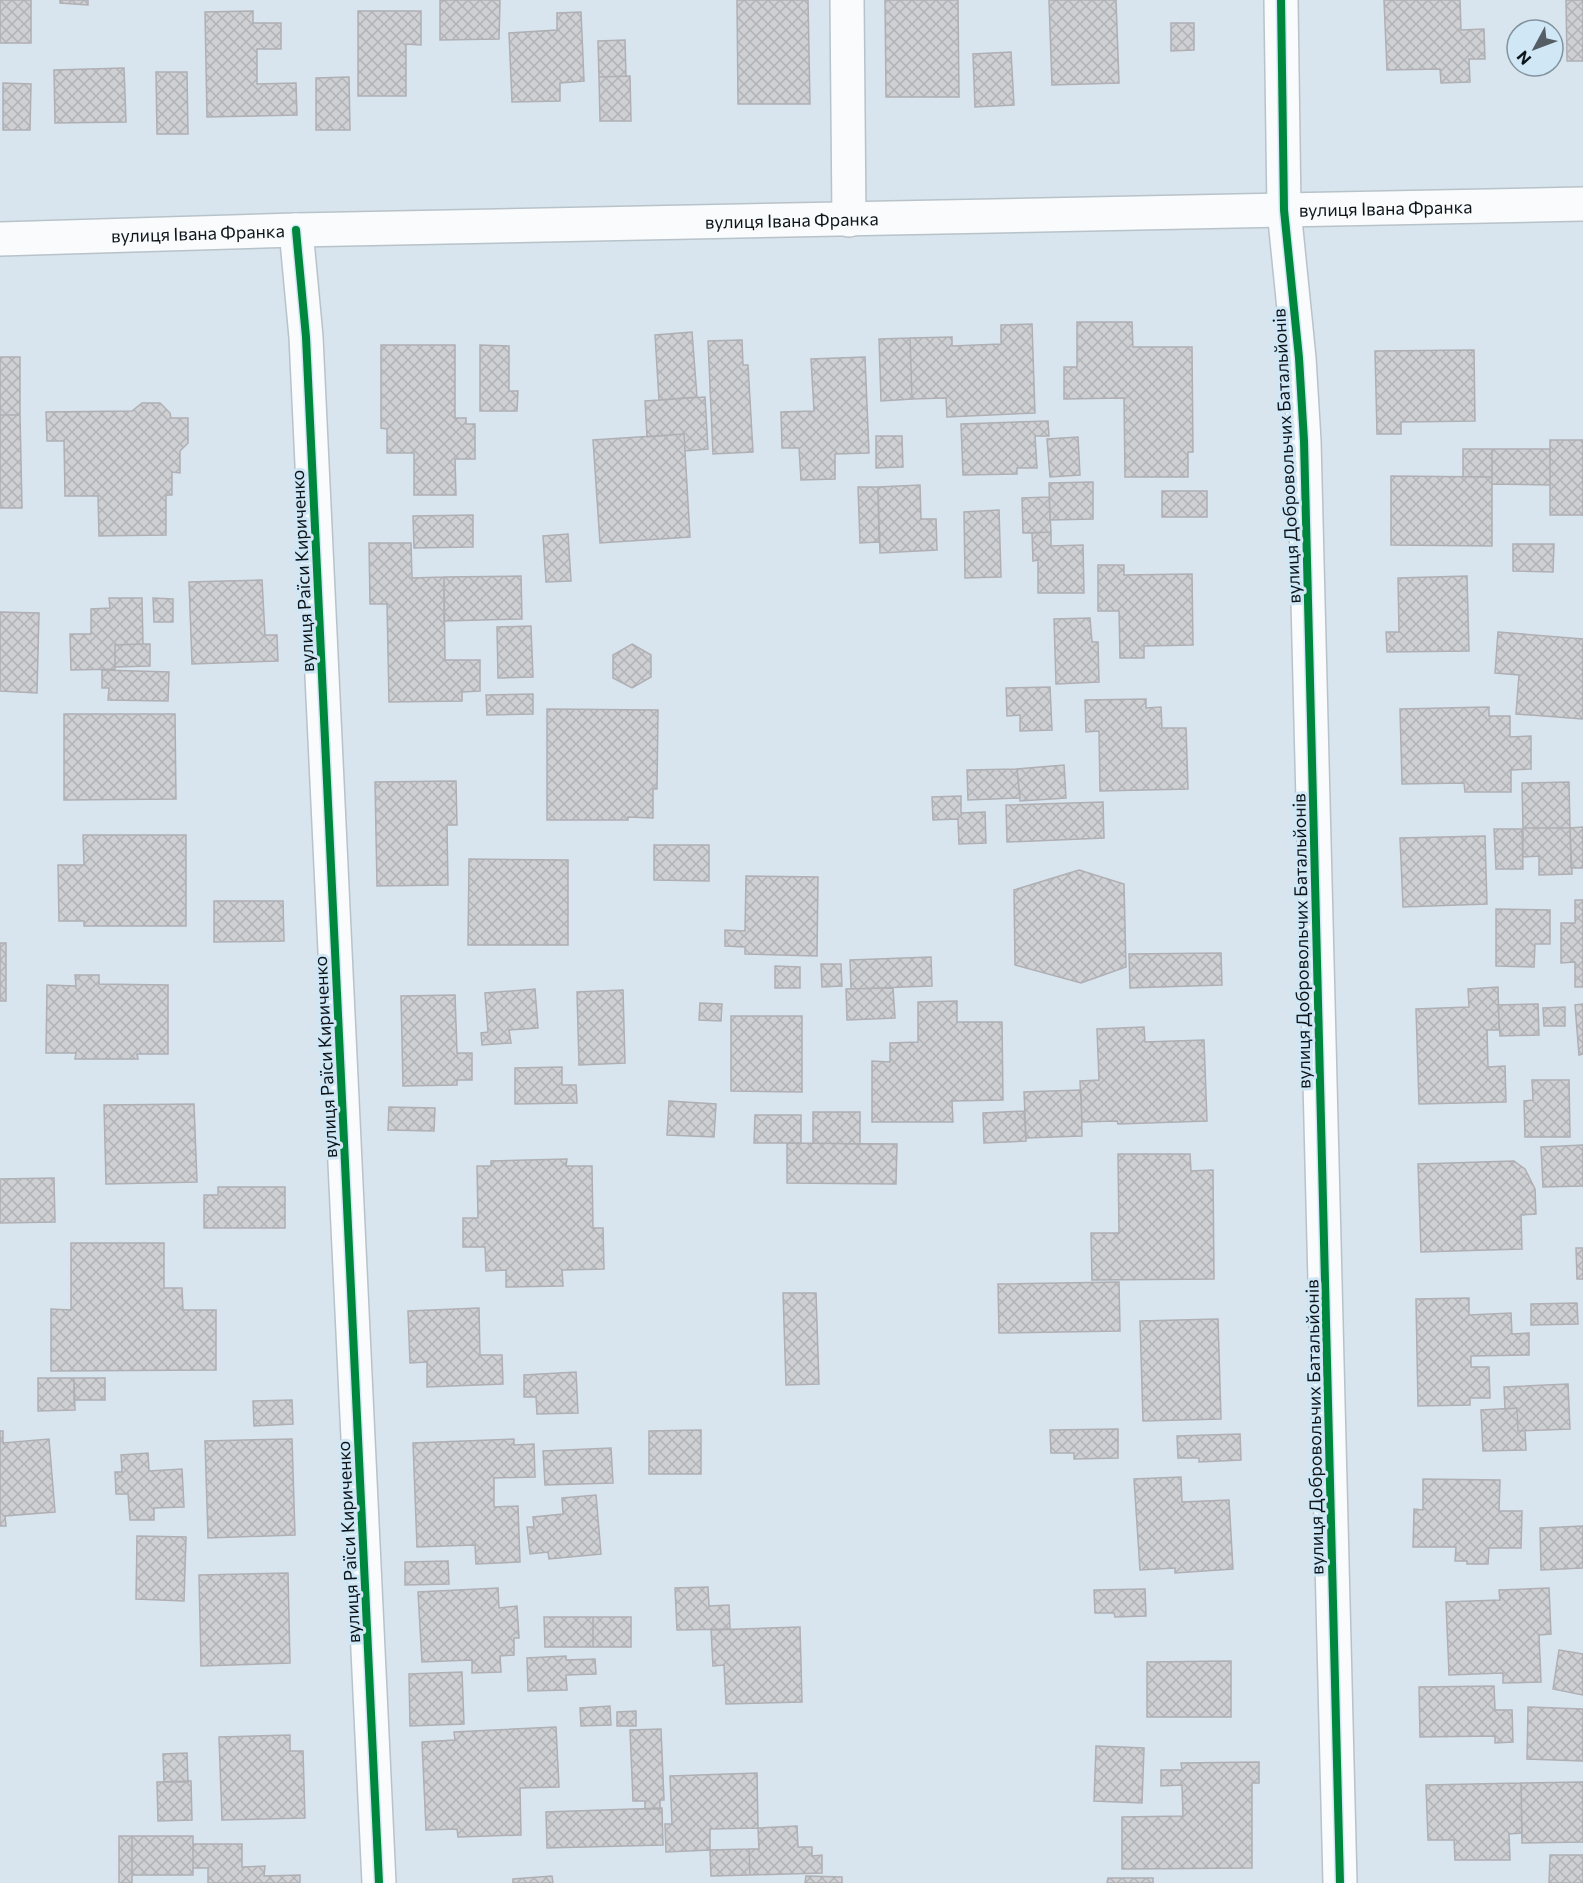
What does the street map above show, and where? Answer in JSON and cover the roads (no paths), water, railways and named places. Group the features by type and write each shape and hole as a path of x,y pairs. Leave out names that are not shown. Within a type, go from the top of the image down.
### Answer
{"street":[{"path":"847,0 849,220"},
{"name":"вулиця Добровольчих Батальйонів","path":"1281,0 1284,210 1299,358 1304,441 1340,1883"},
{"name":"вулиця Івана Франка","path":"0,239 296,230 1583,204"},
{"name":"вулиця Раїси Кириченко","path":"296,230 306,337 379,1883"}]}
